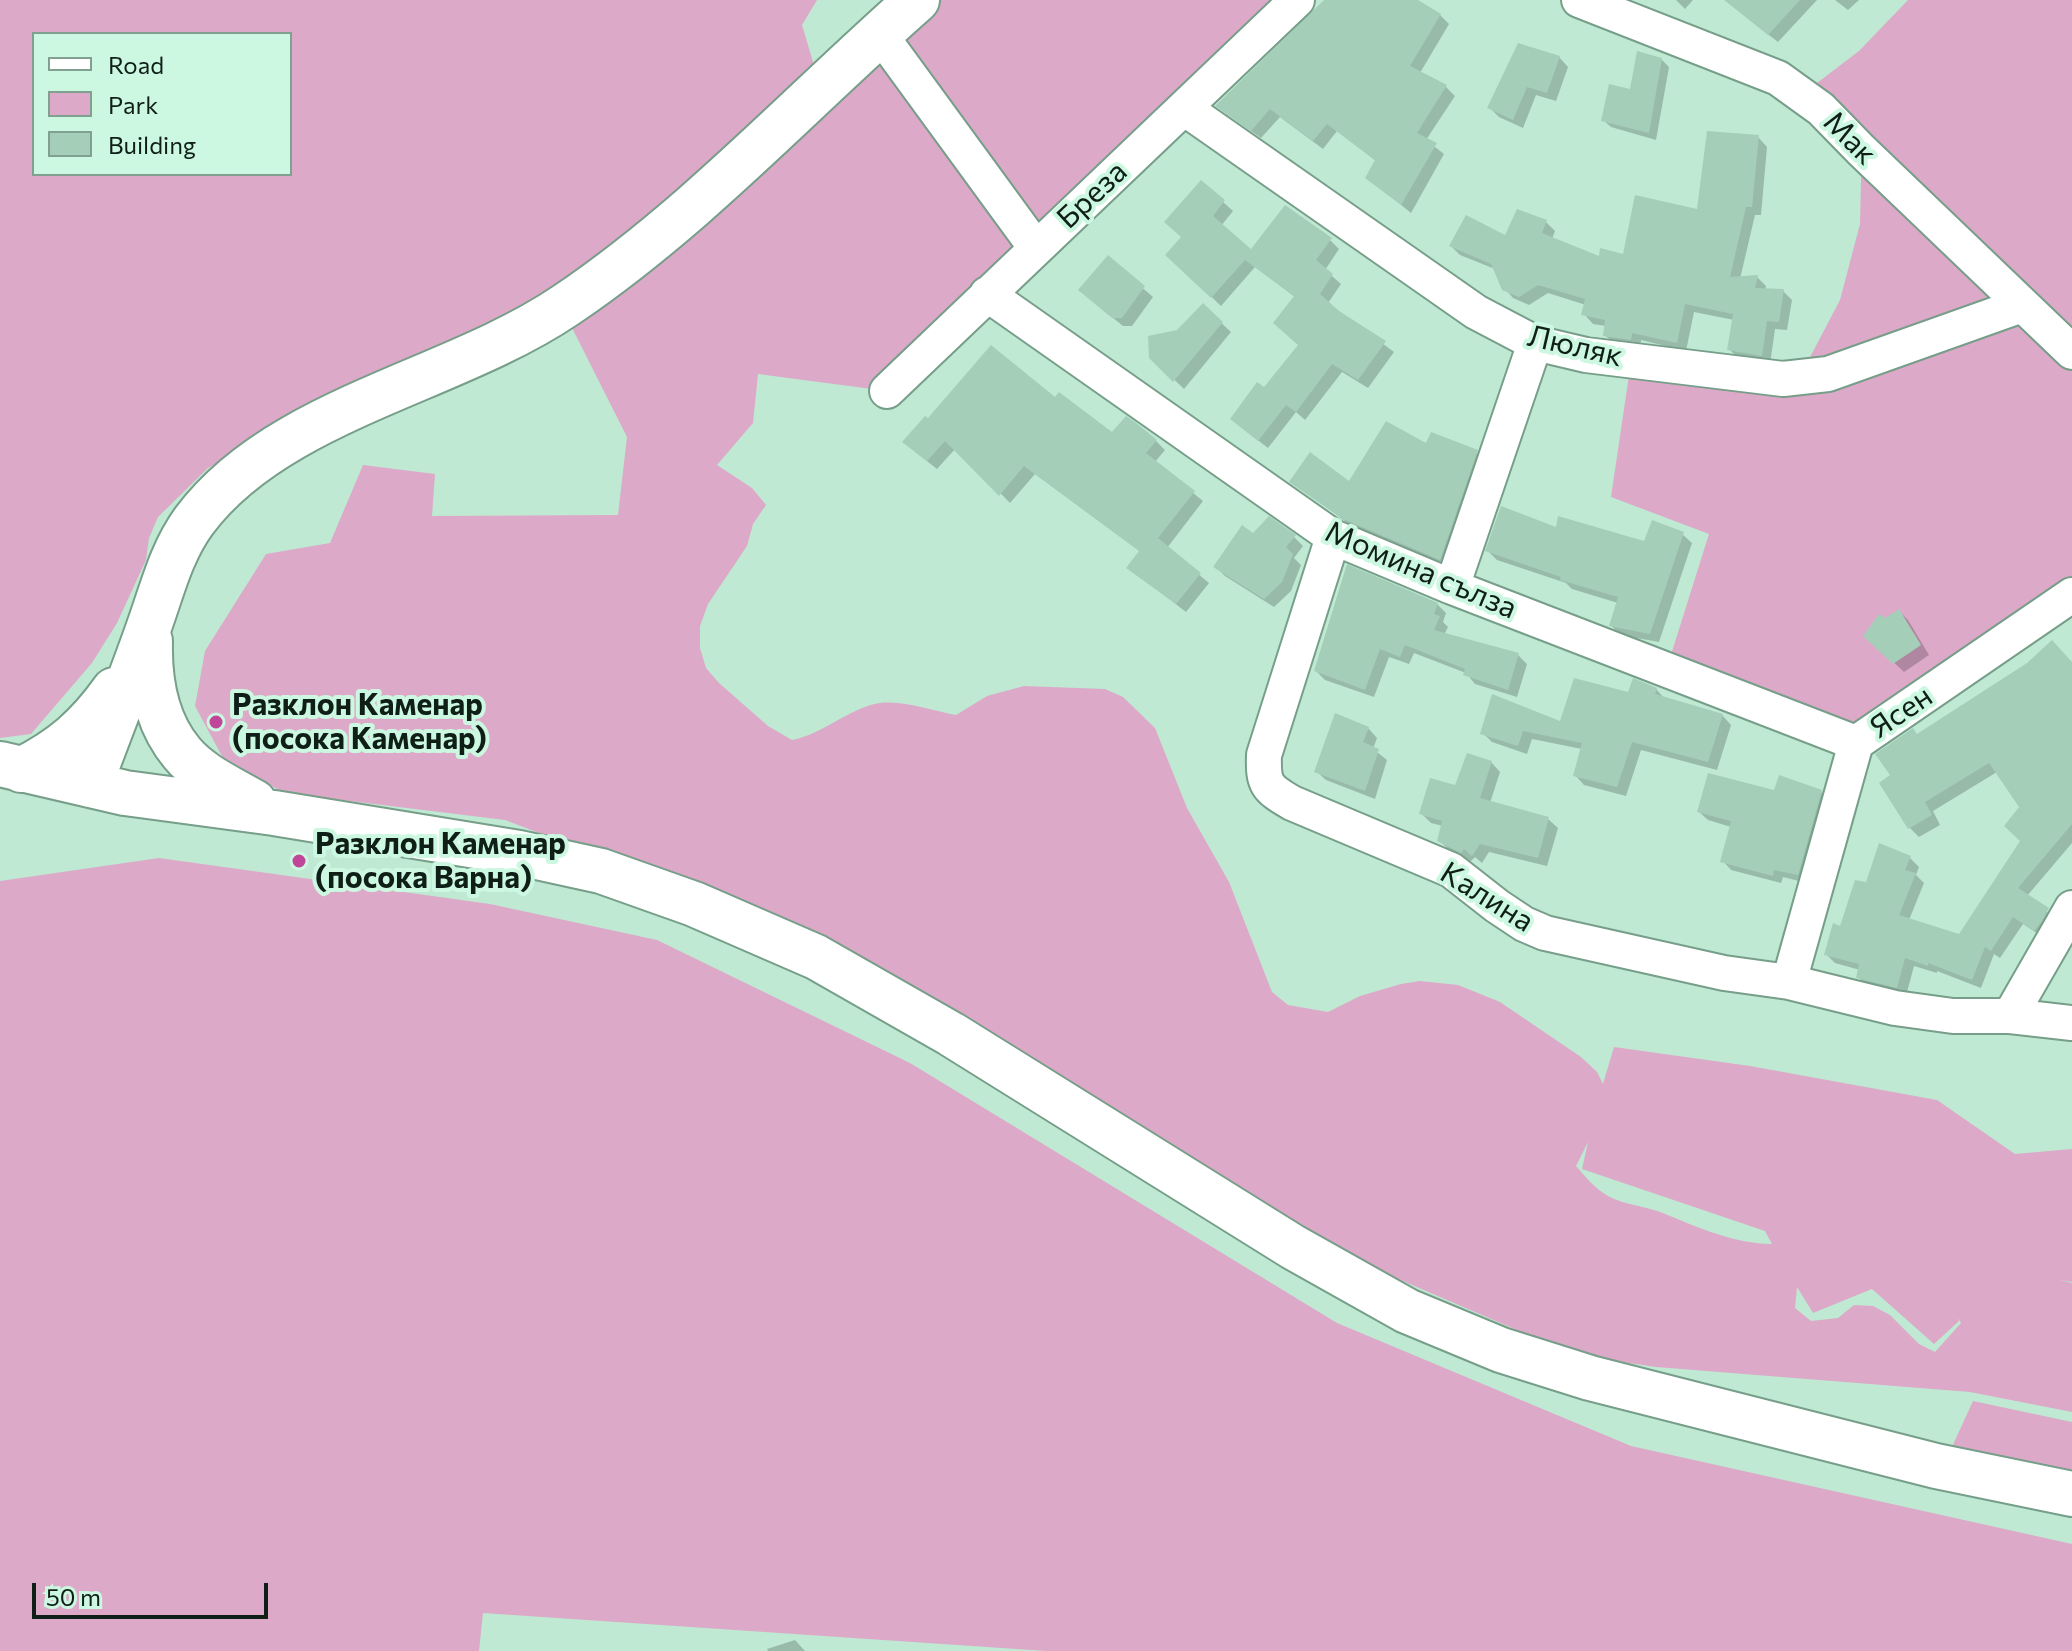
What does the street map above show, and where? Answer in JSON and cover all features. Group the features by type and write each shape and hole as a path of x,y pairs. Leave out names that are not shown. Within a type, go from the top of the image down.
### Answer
{"street":[{"path":"90,785 167,570 193,522 231,480 281,446 351,407 478,354 562,308 611,274 660,236 917,0"},
{"name":"Бреза","path":"887,391 1297,0"},
{"name":"Мак","path":"1579,0 1778,78 1821,109 2072,352"},
{"path":"879,33 1036,248"},
{"name":"Люляк","path":"1184,108 1476,312 1535,343 1586,355 1783,379 1828,374 2022,305"},
{"name":"Момина сълза","path":"987,294 1333,537 1452,587 1856,743"},
{"path":"1452,587 1535,343"},
{"name":"Калина","path":"1333,537 1264,755 1263,779 1273,793 1451,870 1497,906 1524,924 1545,933 1724,973 1789,982 1895,1008 1953,1016 2010,1016 2072,1023"},
{"name":"Ясен","path":"1789,982 1856,743 2072,595"},
{"path":"10,767 53,754 96,715 113,691 151,621"},
{"path":"151,621 149,675 157,706 181,753 208,775 274,813"},
{"path":"10,767 125,793 274,813 519,853 601,871 694,904 816,957 951,1034 1293,1247 1407,1311 1501,1350 1590,1378 1890,1454 2072,1494"},
{"path":"2010,1016 2072,908"}],"green space":[{"path":"0,0 817,0 802,25 816,72 716,166 535,312 320,409 208,468 158,517 149,538 146,560 117,623 92,663 31,734 0,738"},
{"path":"917,0 1297,0 887,391 758,374 753,423 717,465 752,488 766,505 753,524 747,546 708,604 700,626 700,648 706,668 768,726 792,740 869,705 880,703 909,704 956,715 987,696 1024,686 1105,689 1123,697 1155,728 1187,808 1229,882 1272,992 1288,1005 1328,1012 1360,996 1401,984 1420,981 1458,985 1500,1002 1581,1057 1597,1072 1603,1084 1614,1047 1750,1066 1937,1100 2015,1154 2072,1149 2072,1282 2060,1280 2072,1283 2072,1412 1970,1392 1656,1367 1575,1355 1340,1254 832,945 505,820 284,793 223,758 195,706 205,651 266,554 330,543 363,465 435,474 432,516 618,515 627,437 562,308","holes":["1588,1142 1582,1169 1765,1231 1772,1244 1730,1238 1608,1196 1576,1166","1797,1287 1813,1313 1872,1289 1934,1344 1959,1321 1958,1318 1961,1323 1935,1352 1919,1344 1890,1315 1873,1306 1854,1305 1838,1318 1811,1321 1795,1308"]},
{"path":"1908,0 2072,0 2072,583 1857,731 1669,661 1709,534 1611,497 1629,375 1808,361 1840,300 1860,224 1862,138 1813,86 1859,51"},
{"path":"159,858 490,904 657,940 910,1063 1337,1323 1631,1446 2072,1544 2072,1651 1046,1651 483,1613 479,1651 0,1651 0,881"},
{"path":"1973,1401 2072,1422 2072,1485 1946,1460"}],"building":[{"path":"1324,0 1418,0 1441,14 1410,66 1447,85 1417,133 1437,143 1401,205 1365,178 1375,160 1327,124 1313,141 1270,109 1251,131 1215,106"},
{"path":"1724,0 1800,0 1768,35"},
{"path":"1518,43 1560,56 1547,93 1527,87 1513,120 1487,108"},
{"path":"1637,51 1662,58 1649,133 1601,121 1609,84 1630,89"},
{"path":"1707,131 1759,135 1752,207 1746,207 1730,277 1758,275 1755,288 1784,289 1779,322 1767,321 1762,356 1727,350 1733,314 1685,304 1677,343 1632,333 1631,340 1603,336 1605,320 1581,315 1585,299 1538,285 1519,297 1502,290 1491,264 1449,246 1466,215 1505,235 1517,209 1547,220 1542,233 1599,256 1600,248 1623,254 1635,195 1697,209"},
{"path":"1201,180 1225,200 1213,216 1251,249 1285,205 1332,238 1316,260 1333,274 1320,294 1339,311 1386,341 1358,380 1332,364 1296,412 1286,405 1258,441 1230,419 1257,382 1264,387 1298,345 1273,323 1294,296 1245,260 1211,298 1165,255 1181,237 1164,222"},
{"path":"1108,255 1145,286 1122,318 1112,318 1078,290"},
{"path":"1203,303 1223,322 1173,382 1149,358 1148,336 1177,330"},
{"path":"991,345 1055,397 1059,392 1112,432 1126,416 1135,422 1157,440 1146,453 1195,491 1158,538 1201,573 1176,604 1126,568 1139,551 1024,466 999,496 945,441 927,461 902,442 925,416 928,418"},
{"path":"1386,421 1426,443 1431,432 1478,450 1440,560 1343,519 1289,482 1310,452 1349,481"},
{"path":"1501,506 1556,527 1558,516 1644,541 1652,520 1684,532 1650,634 1609,626 1618,597 1560,580 1561,577 1485,551"},
{"path":"1269,516 1296,535 1286,547 1293,554 1282,582 1264,599 1213,567 1242,525 1253,533"},
{"path":"1347,564 1438,603 1434,614 1440,616 1434,630 1519,653 1508,690 1463,675 1465,669 1405,645 1400,657 1380,649 1365,690 1314,671"},
{"path":"1899,609 1921,645 1893,664 1863,636 1879,614 1885,618"},
{"path":"2052,640 2072,662 2072,824 2018,888 2049,908 2042,921 2034,931 2013,917 1991,951 1985,947 1972,980 1928,963 1928,966 1905,958 1897,988 1856,978 1859,964 1824,955 1833,923 1840,926 1855,880 1866,882 1879,843 1911,856 1905,870 1916,873 1899,915 1959,934 2020,841 2004,826 2019,807 1989,763 1925,802 1932,815 1908,829 1879,783 1890,775 1875,754 1913,728 1917,734 2027,663"},
{"path":"1574,678 1628,692 1633,678 1657,688 1655,694 1723,714 1708,762 1632,742 1617,787 1573,776 1582,743 1523,731 1518,746 1480,734 1492,694 1560,721"},
{"path":"1335,713 1369,727 1363,742 1379,749 1365,791 1314,772"},
{"path":"1467,753 1492,761 1480,798 1549,817 1538,858 1480,844 1472,856 1464,849 1461,853 1437,841 1442,821 1419,814 1430,778 1455,785"},
{"path":"1708,773 1774,790 1779,775 1822,790 1798,875 1774,870 1773,876 1720,862 1731,821 1697,812"}],"place":[{"name":"Разклон Каменар (посока Каменар)","path":"216,722"},
{"name":"Разклон Каменар (посока Варна)","path":"299,861"}]}
